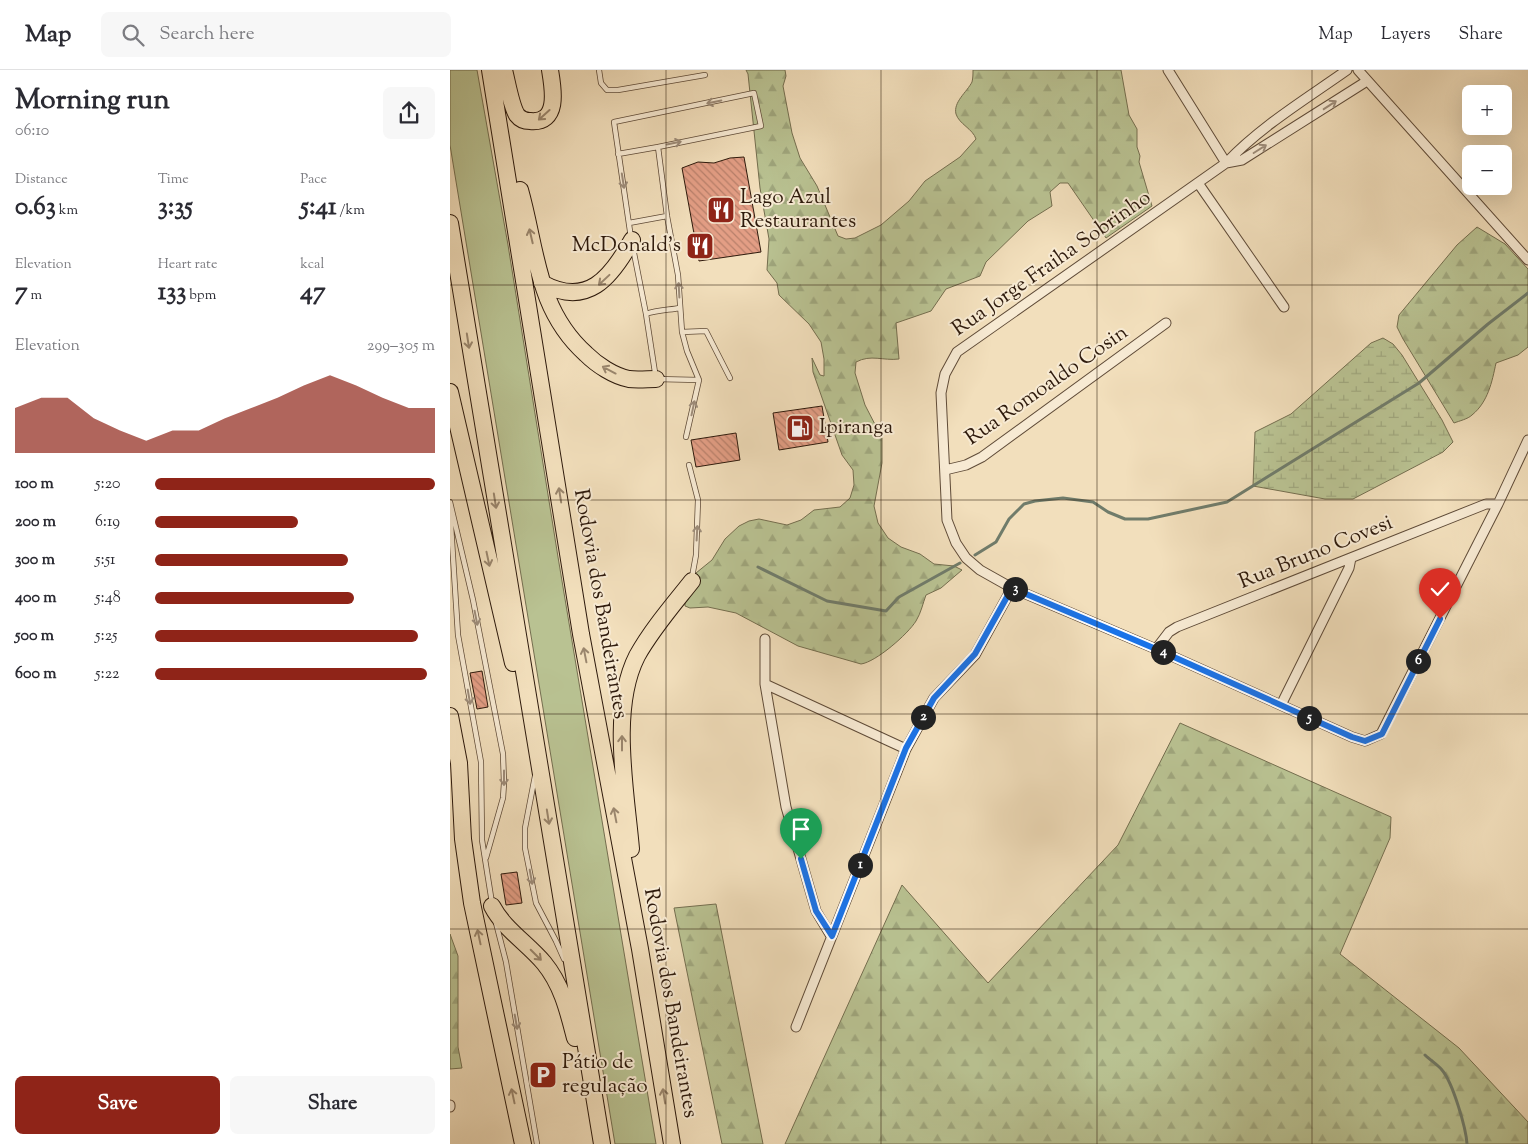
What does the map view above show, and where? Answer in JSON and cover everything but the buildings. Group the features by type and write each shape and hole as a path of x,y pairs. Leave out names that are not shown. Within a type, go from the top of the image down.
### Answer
{"highway":[{"name":"Rodovia dos Bandeirantes","path":"490,70 533,324 581,634 640,949 672,1144"},
{"path":"504,70 516,113 521,119 531,122 543,118 552,107 554,88 550,70"},
{"path":"503,151 520,191 542,283 558,322 574,344 594,361 612,372 630,379 656,379"},
{"path":"450,223 602,1143"},
{"path":"542,283 554,290 568,293 584,292 600,284 613,271 632,240"},
{"path":"450,392 504,632 538,760"},
{"path":"640,949 622,749 624,699 637,657 649,637 692,581"},
{"path":"450,716 459,763 463,839 472,902 523,1144"},
{"path":"492,906 504,925 545,964 562,991 602,1143"}],"street":[{"path":"1168,70 1226,163"},
{"path":"1226,163 1283,115 1347,70"},
{"path":"1358,70 1528,260"},
{"path":"1226,163 1242,160 1367,81"},
{"name":"Rua Jorge Fraiha Sobrinho","path":"1226,163 957,352 949,365 942,384 947,520 956,543 966,558 980,570 1012,588 1365,741 1382,734 1498,504 1528,440"},
{"path":"1198,183 1284,307"},
{"name":"Rua Romoaldo Cosin","path":"945,470 966,465 982,457 1166,323"},
{"name":"Rua Bruno Covesi","path":"1156,649 1169,632 1177,627 1486,504 1498,504"},
{"path":"1281,705 1349,568 1351,558"},
{"path":"796,1027 906,748 934,698 975,654 1012,588"},
{"path":"765,640 765,684 786,807 816,911 832,936"},
{"path":"765,684 906,748"}],"lane":[{"path":"599,70 601,83 607,90 618,90 705,75"},
{"path":"618,154 761,126 754,93 614,122 618,154 629,223 656,379 700,380"},
{"path":"658,147 667,216 678,275 682,332 687,351 700,380 686,437"},
{"path":"629,223 667,216"},
{"path":"646,314 655,310 662,311 680,308"},
{"path":"682,332 706,331 730,378"},
{"path":"689,464 698,500 696,555 692,581"},
{"path":"450,502 473,600 504,768 503,798 490,839 485,864"},
{"path":"450,510 458,635 481,762 482,840 485,864 492,906 506,962 537,1144"},
{"path":"538,760 525,828 525,848 536,903 564,958 582,1021"}],"green space":[{"path":"450,70 477,70 508,245 656,1144 615,1144 450,145"},
{"path":"746,70 785,70 786,76 783,86 792,133 800,158 817,186 838,236 846,239 855,238 881,225 909,201 925,181 960,157 976,139 956,114 958,101 972,82 973,70 1121,70 1129,115 1137,129 1139,162 1152,206 1106,238 1068,183 1060,183 1050,192 1052,206 1028,221 986,262 980,276 946,289 931,311 896,323 899,359 867,358 856,362 855,373 865,405 882,438 882,463 874,506 878,523 888,538 901,547 920,554 934,564 954,566 962,570 941,588 926,595 916,621 899,640 883,653 861,664 798,646 736,613 708,607 690,608 685,606 685,600 696,573 712,560 725,539 739,526 759,519 787,525 801,520 814,510 840,507 850,498 854,485 853,470 842,455 813,372 812,358 820,375 824,376 821,342 809,324 779,295 777,283 767,270 769,239 760,188 748,74"},
{"path":"1477,227 1505,244 1528,269 1528,347 1518,355 1496,363 1491,384 1482,404 1466,419 1454,423 1397,327 1399,315 1457,245"},
{"path":"1383,338 1393,344 1402,355 1442,420 1453,442 1443,452 1353,499 1325,499 1253,486 1255,432 1291,414 1371,343"},
{"path":"1180,723 1391,817 1390,838 1340,954 1459,1048 1528,1122 1528,1144 785,1144 902,885 988,983 1118,845"},
{"path":"716,904 763,1144 722,1144 674,908"},
{"path":"450,934 458,956 458,1047 462,1068 450,1069"}],"waterway":[{"path":"975,555 996,542 1009,519 1024,504 1035,501 1063,498 1093,502 1108,512 1125,519 1148,519 1227,502 1419,383 1488,324 1528,293"},
{"path":"758,567 827,601 886,611 899,597 960,563"},
{"path":"1425,1055 1446,1076 1462,1117 1467,1144"}],"place":[{"name":"Lago Azul Restaurantes","path":"721,210"},
{"name":"McDonald's","path":"700,246"},
{"name":"Ipiranga","path":"800,428"},
{"name":"Pátio de regulação","path":"543,1075"}],"route":[{"path":"801,859 816,911 832,936 906,748 934,698 975,654 1012,588 1365,741 1382,734 1440,619"}]}
